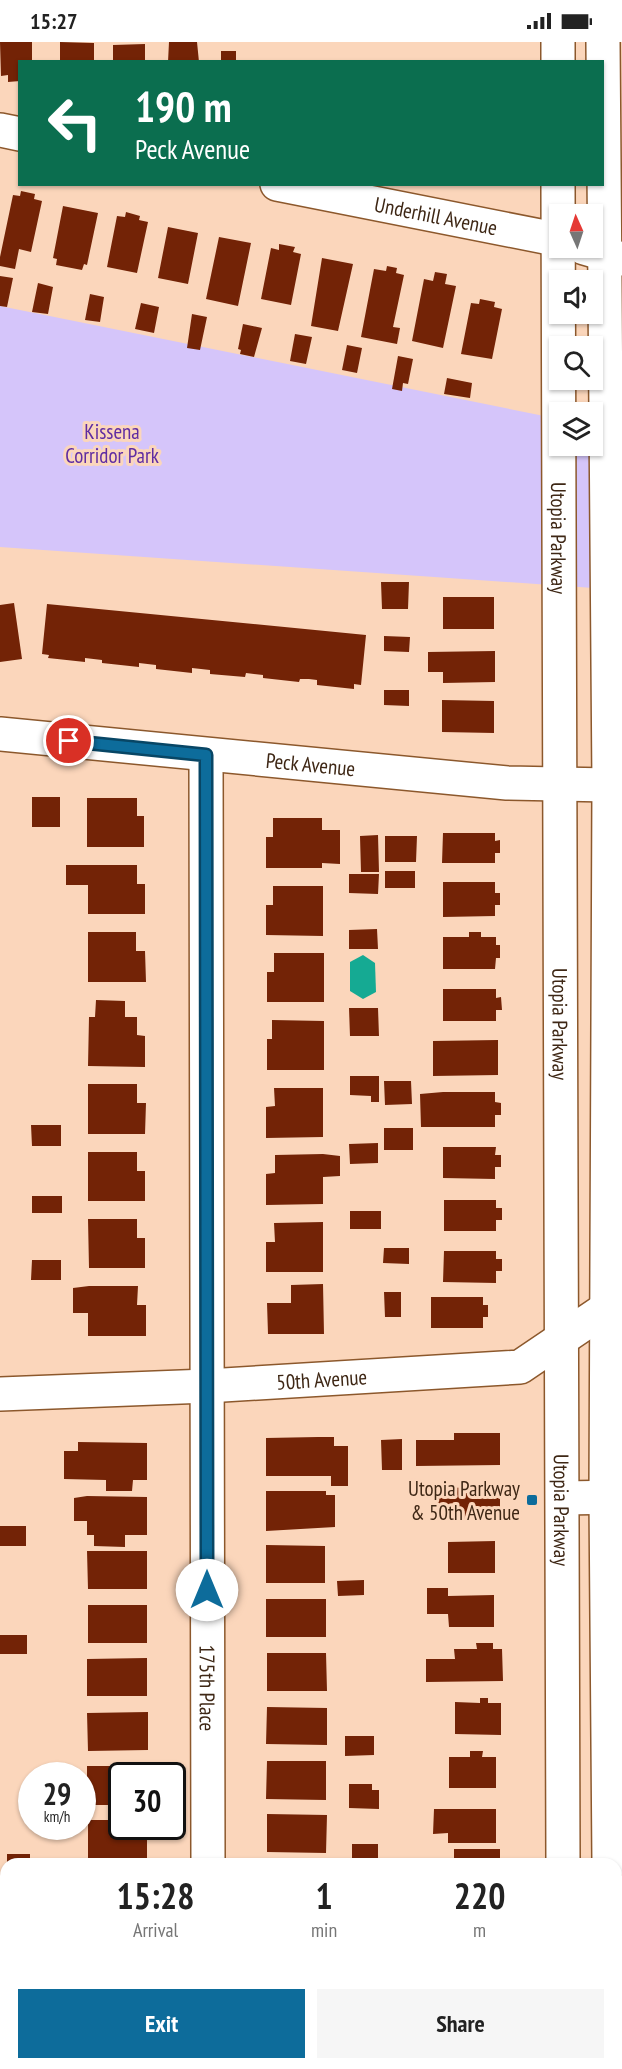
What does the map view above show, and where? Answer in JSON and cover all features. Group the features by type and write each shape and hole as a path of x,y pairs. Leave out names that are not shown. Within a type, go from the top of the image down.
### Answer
{"main road":[{"path":"558,42 558,60"},
{"name":"Utopia Parkway","path":"601,60 603,42"},
{"path":"0,130 18,134"},
{"name":"Underhill Avenue","path":"287,186 549,241"},
{"name":"Utopia Parkway","path":"559,186 566,204"},
{"name":"Utopia Parkway","path":"589,204 590,186"},
{"name":"Utopia Parkway","path":"563,1858 563,1337 559,785 585,258"},
{"name":"Utopia Parkway","path":"586,258 616,787 614,1497 609,1858"},
{"name":"Peck Avenue","path":"0,734 507,783 616,787"},
{"name":"175th Place","path":"206,755 208,1858"},
{"path":"615,1303 622,1348"},
{"name":"50th Avenue","path":"0,1394 207,1386 520,1367 615,1303"},
{"path":"563,1498 614,1497"}],"green space":[{"name":"Kissena Corridor Park","path":"0,306 549,417 549,456 594,456 622,590 0,547"}],"water":[{"path":"363,955 375,963 376,992 363,999 350,991 350,962"}],"building":[{"path":"0,42 32,42 32,60 18,60 18,81 8,82 8,75 1,76"},
{"path":"60,42 94,43 94,60 60,60"},
{"path":"169,42 197,42 199,60 168,60"},
{"path":"145,44 145,60 113,60 113,45"},
{"path":"221,51 236,51 236,60 221,60"},
{"path":"21,191 35,194 34,199 42,201 31,252 19,249 15,269 0,266 0,257 13,195 20,196"},
{"path":"63,206 98,213 87,265 84,264 82,270 56,265 57,259 53,258"},
{"path":"126,212 140,216 139,220 148,222 137,273 107,267 117,216 125,217"},
{"path":"168,227 198,233 188,284 158,278"},
{"path":"219,237 251,243 238,306 206,299"},
{"path":"279,244 295,247 293,252 301,254 291,305 261,299 271,248 279,250"},
{"path":"322,258 353,264 338,331 311,326"},
{"path":"387,266 397,268 396,273 404,275 393,327 400,328 397,344 361,337 374,269 386,271"},
{"path":"435,272 447,274 445,284 456,286 443,348 412,341 424,279 433,281"},
{"path":"0,276 13,278 7,307 0,306"},
{"path":"38,283 53,287 48,314 32,312"},
{"path":"90,294 104,297 100,322 85,320"},
{"path":"480,299 495,302 494,307 502,309 492,359 461,354 471,303 479,304"},
{"path":"141,303 159,307 154,333 135,329"},
{"path":"192,314 207,317 200,350 187,348"},
{"path":"243,324 262,328 254,357 240,354 241,350 238,349"},
{"path":"295,334 312,337 306,364 290,361"},
{"path":"347,345 362,348 357,373 342,370"},
{"path":"398,356 413,359 408,384 403,383 402,391 392,389"},
{"path":"447,378 472,383 470,398 444,394"},
{"path":"381,582 409,582 408,609 382,609"},
{"path":"443,597 494,597 494,629 443,629"},
{"path":"14,603 22,659 0,662 0,605"},
{"path":"47,604 366,635 361,685 354,684 354,689 317,685 317,680 309,679 300,679 299,682 263,678 263,675 246,673 245,677 210,674 210,670 192,668 192,673 156,669 156,665 139,663 139,667 102,663 102,660 85,658 85,662 48,658 49,655 42,654"},
{"path":"384,636 410,637 409,652 384,651"},
{"path":"495,651 495,682 443,683 443,672 428,672 428,652"},
{"path":"384,690 409,690 409,706 384,705"},
{"path":"442,700 494,701 494,733 442,732"},
{"path":"32,797 60,797 60,827 32,827"},
{"path":"87,798 137,798 137,816 144,816 144,847 87,847"},
{"path":"273,818 322,818 322,830 340,830 340,864 322,863 322,868 266,868 266,837 273,837"},
{"path":"443,833 495,833 495,841 500,840 500,853 495,853 495,863 442,863"},
{"path":"378,835 379,872 361,872 360,836"},
{"path":"385,836 417,836 416,862 385,862"},
{"path":"66,865 137,865 137,884 145,884 145,914 88,914 88,885 66,885"},
{"path":"385,871 415,871 415,888 385,888"},
{"path":"349,874 379,874 378,894 349,893"},
{"path":"443,882 495,882 495,893 500,893 500,905 495,905 495,916 443,917"},
{"path":"273,886 323,886 323,936 266,935 266,905 273,905"},
{"path":"377,929 378,949 349,949 349,930"},
{"path":"88,932 136,932 136,951 145,951 146,982 88,982"},
{"path":"469,932 481,932 481,937 496,937 496,945 500,945 500,958 496,958 495,969 443,969 443,937 469,937"},
{"path":"274,953 324,953 324,1002 267,1002 267,972 274,972"},
{"path":"443,989 496,989 496,998 501,997 502,1010 496,1010 496,1021 443,1021"},
{"path":"96,1000 125,1001 125,1017 137,1017 137,1035 145,1036 145,1067 88,1066 89,1017 95,1017"},
{"path":"349,1008 378,1008 379,1036 350,1036"},
{"path":"272,1020 324,1021 324,1070 267,1070 267,1039 272,1039"},
{"path":"498,1040 498,1075 433,1076 433,1041"},
{"path":"350,1076 379,1076 379,1102 371,1102 371,1096 350,1095"},
{"path":"384,1081 411,1081 412,1104 385,1105"},
{"path":"88,1084 137,1084 137,1103 146,1103 145,1134 88,1134"},
{"path":"274,1088 323,1088 323,1137 266,1138 266,1107 275,1106"},
{"path":"495,1092 495,1102 501,1103 501,1115 495,1115 495,1127 421,1127 420,1094"},
{"path":"31,1125 61,1125 61,1146 32,1146"},
{"path":"384,1128 413,1128 413,1150 384,1150"},
{"path":"378,1143 378,1163 350,1164 349,1144"},
{"path":"443,1147 496,1147 495,1155 501,1155 501,1167 495,1167 495,1179 443,1178"},
{"path":"88,1152 137,1152 137,1171 145,1171 145,1201 88,1201"},
{"path":"275,1155 340,1156 340,1176 323,1177 323,1204 266,1205 266,1174 275,1173"},
{"path":"32,1196 62,1196 62,1213 32,1213"},
{"path":"444,1200 496,1200 496,1208 502,1208 502,1220 496,1220 496,1231 444,1231"},
{"path":"350,1211 381,1211 381,1229 350,1229"},
{"path":"88,1219 137,1219 137,1238 145,1238 145,1268 89,1268"},
{"path":"323,1222 323,1272 266,1272 266,1242 275,1242 274,1223"},
{"path":"384,1248 409,1248 409,1264 383,1263"},
{"path":"444,1251 496,1251 496,1259 502,1259 502,1271 496,1271 496,1283 443,1282"},
{"path":"32,1260 61,1260 61,1280 31,1280"},
{"path":"323,1284 324,1334 268,1334 267,1303 291,1303 291,1285"},
{"path":"138,1286 137,1305 146,1305 146,1336 88,1336 88,1313 73,1313 73,1288"},
{"path":"384,1292 401,1292 401,1317 385,1317"},
{"path":"431,1297 483,1297 483,1305 488,1305 488,1317 483,1317 483,1328 431,1328"},
{"path":"454,1433 500,1433 500,1465 416,1466 416,1440 454,1440"},
{"path":"334,1437 334,1446 348,1446 348,1486 331,1486 331,1476 266,1476 266,1438"},
{"path":"402,1439 402,1470 382,1470 381,1440"},
{"path":"78,1442 147,1443 147,1480 133,1480 132,1491 106,1491 106,1480 64,1479 64,1451 78,1451"},
{"path":"500,1487 500,1519 436,1519 436,1488"},
{"path":"266,1491 326,1491 326,1495 335,1495 335,1527 266,1531"},
{"path":"87,1496 147,1497 147,1535 125,1535 125,1547 94,1546 94,1535 87,1535 87,1521 74,1521 74,1498"},
{"path":"0,1526 26,1526 26,1546 0,1546"},
{"path":"495,1541 495,1573 448,1573 448,1542"},
{"path":"266,1545 325,1546 325,1583 266,1583"},
{"path":"87,1551 147,1551 147,1589 88,1589"},
{"path":"364,1580 364,1595 338,1596 337,1581"},
{"path":"427,1588 448,1588 448,1596 494,1595 494,1627 449,1627 448,1614 427,1614"},
{"path":"266,1599 326,1599 326,1637 266,1637"},
{"path":"88,1605 147,1605 147,1643 88,1643"},
{"path":"0,1635 27,1635 27,1654 0,1654"},
{"path":"476,1643 493,1643 493,1649 502,1649 503,1681 426,1682 426,1659 455,1659 454,1649 477,1649"},
{"path":"267,1653 326,1653 327,1691 267,1691"},
{"path":"147,1658 147,1696 87,1696 87,1659"},
{"path":"480,1698 488,1698 488,1703 501,1703 501,1735 455,1734 455,1702 480,1703"},
{"path":"267,1707 327,1708 327,1745 266,1744"},
{"path":"148,1712 148,1750 88,1751 87,1713"},
{"path":"345,1736 374,1736 374,1755 345,1756"},
{"path":"470,1751 483,1751 482,1757 496,1757 496,1788 449,1788 449,1757 470,1757"},
{"path":"267,1761 326,1761 326,1800 266,1799"},
{"path":"96,1766 108,1766 108,1805 96,1805"},
{"path":"349,1784 372,1784 372,1790 379,1790 379,1809 349,1808"},
{"path":"434,1809 496,1809 496,1843 448,1843 448,1833 433,1834"},
{"path":"267,1814 327,1815 326,1853 267,1852"},
{"path":"96,1820 108,1820 108,1840 147,1840 147,1858 88,1858 88,1840 96,1840"},
{"path":"352,1844 378,1844 378,1858 352,1858"},
{"path":"454,1849 500,1849 500,1858 454,1858"},
{"path":"7,1854 30,1854 30,1858 7,1858"}],"place":[{"name":"Utopia Parkway & 50th Avenue","path":"532,1500"}],"route":[{"path":"69,741 206,755 207,1590"}]}
